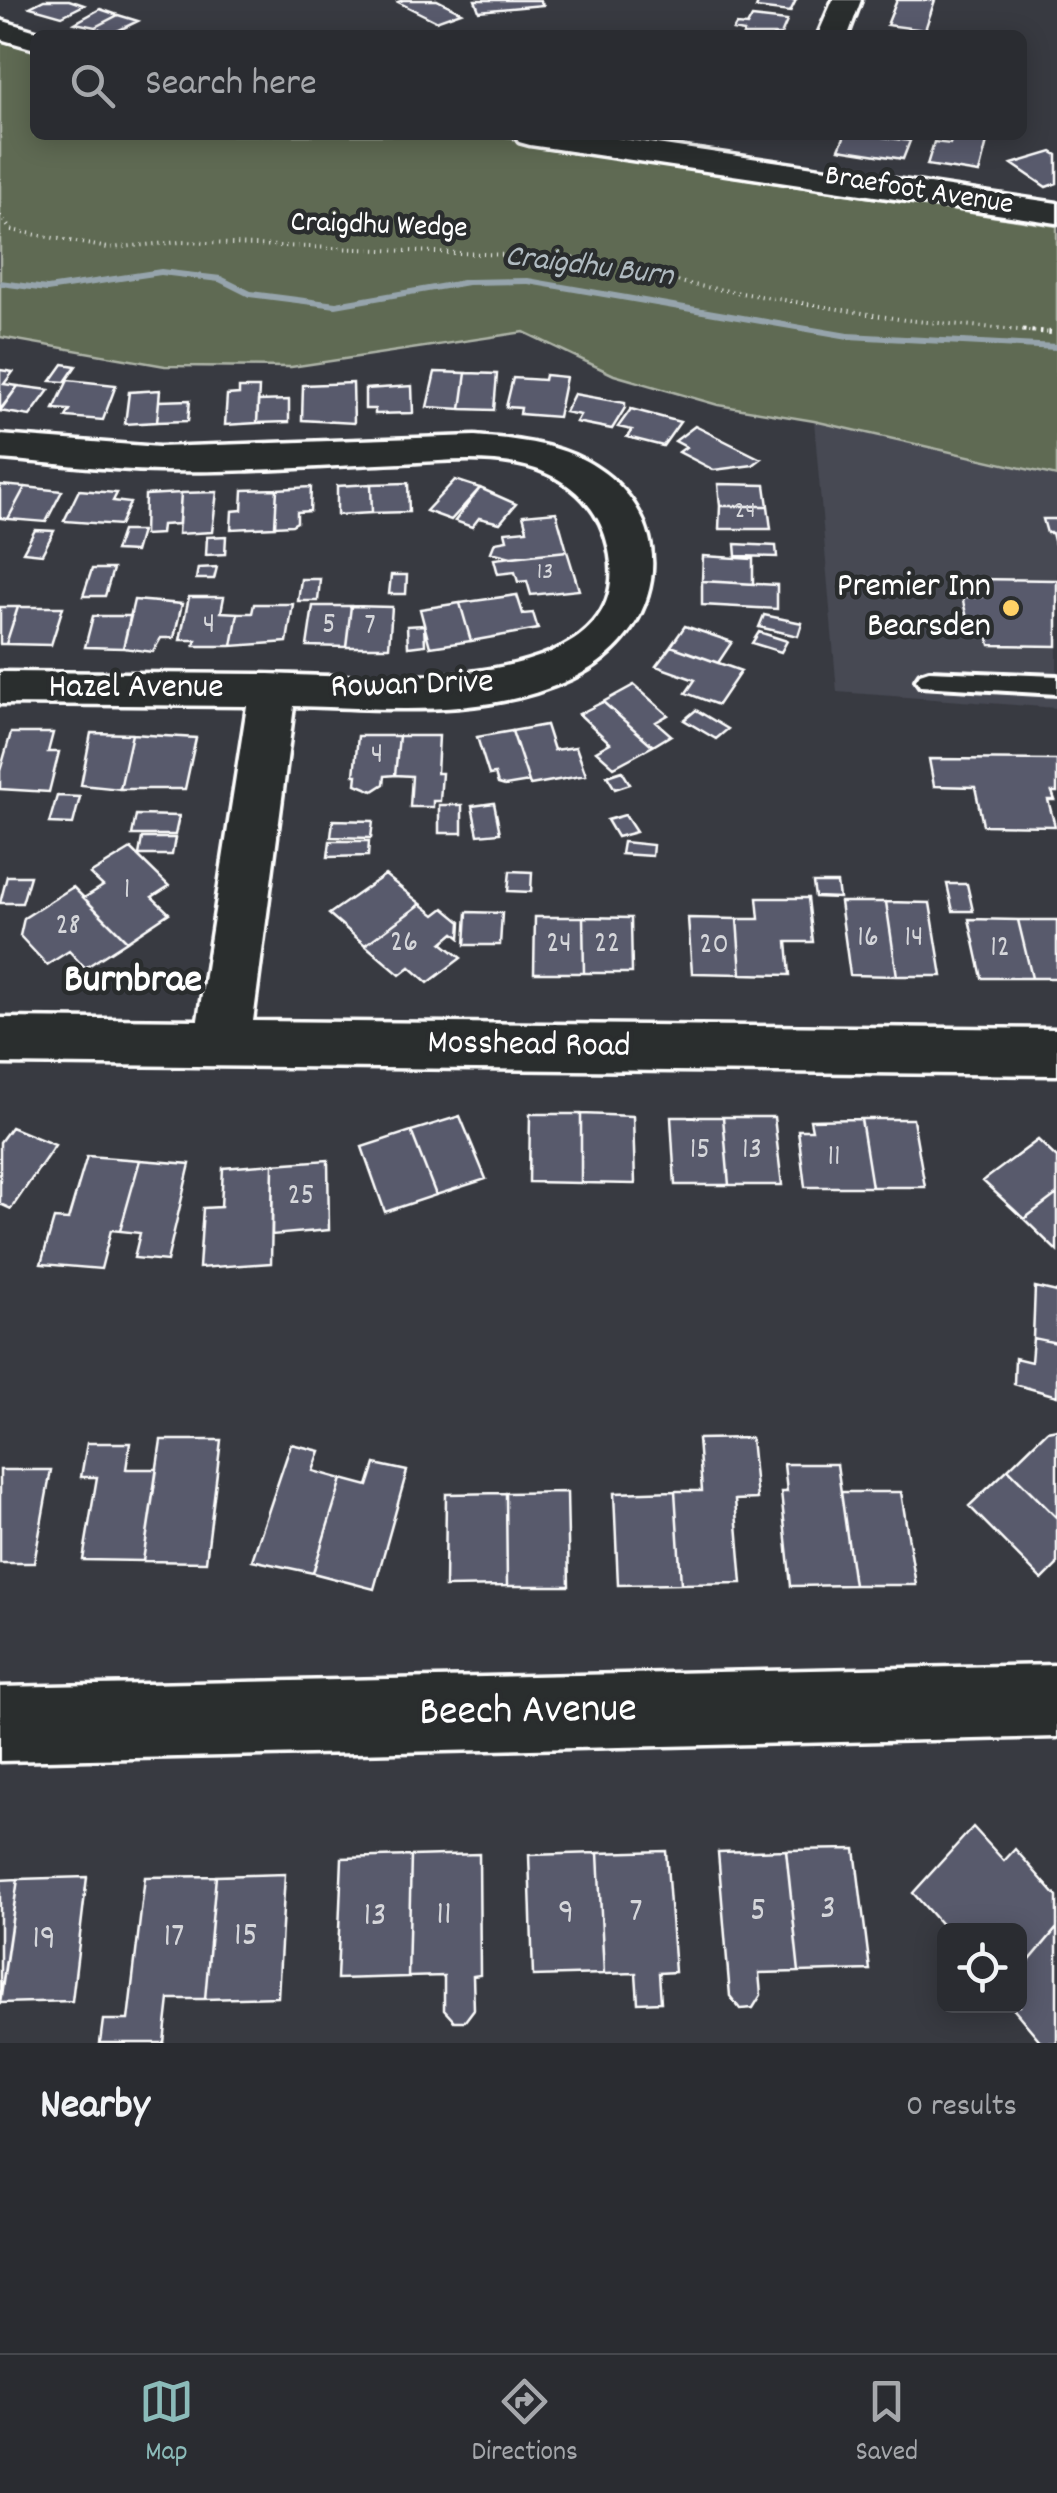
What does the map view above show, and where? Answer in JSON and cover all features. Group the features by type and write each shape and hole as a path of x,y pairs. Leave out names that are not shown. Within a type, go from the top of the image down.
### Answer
{"street":[{"path":"835,30 847,0"},
{"path":"0,29 30,38"},
{"name":"Braefoot Avenue","path":"566,140 1057,213"},
{"path":"780,170 792,140"},
{"name":"Rowan Drive","path":"0,447 159,459 475,448 524,453 572,470 609,500 628,538 632,576 618,619 579,656 528,679 472,691 273,690"},
{"name":"Hazel Avenue","path":"0,688 273,690"},
{"path":"222,1043 273,690"},
{"name":"Mosshead Road","path":"0,1041 1057,1052"},
{"name":"Beech Avenue","path":"0,1724 1057,1701"}],"lane":[{"path":"929,680 1057,685"}],"path":[{"name":"Craigdhu Wedge","path":"0,216 11,230 108,248 181,242 586,258 693,286 886,316 1057,333"}],"shaded area":[{"path":"814,421 1057,476 1057,708 837,692"}],"green space":[{"path":"0,36 30,46 30,140 528,140 778,176 693,167 694,171 1057,226 1057,476 814,421 718,405 614,375 524,332 291,367 165,366 0,337"}],"building":[{"path":"44,0 69,0 84,5 62,16 30,7"},
{"path":"437,0 461,12 436,21 398,2"},
{"path":"475,0 540,0 543,5 479,11"},
{"path":"759,0 796,0 790,12 756,8"},
{"path":"897,0 935,0 925,30 887,25"},
{"path":"100,9 118,15 95,27 75,23"},
{"path":"118,15 138,21 119,30 95,27"},
{"path":"752,17 787,21 783,30 733,30 736,25 747,26"},
{"path":"843,140 910,141 903,159 839,149"},
{"path":"951,140 987,142 979,173 927,165 934,142 950,144"},
{"path":"1052,152 1057,155 1057,183 1046,187 1012,164"},
{"path":"63,364 76,366 65,382 51,381"},
{"path":"0,370 13,372 4,384 18,386 0,410"},
{"path":"435,372 466,373 461,409 427,407"},
{"path":"466,373 497,374 494,410 461,409"},
{"path":"545,375 566,377 558,417 520,414 521,408 506,407 513,378 544,380"},
{"path":"68,380 116,385 103,420 66,417 70,410 54,409"},
{"path":"353,383 354,423 302,420 303,385"},
{"path":"18,386 49,390 30,416 0,411"},
{"path":"412,386 413,413 375,414 375,409 365,409 365,389"},
{"path":"239,388 259,388 257,423 225,425 227,395 239,394"},
{"path":"160,390 157,422 125,424 129,392"},
{"path":"574,394 625,403 625,408 612,429 576,422 580,415 565,412"},
{"path":"190,400 188,421 157,422 159,401"},
{"path":"289,400 289,422 257,423 258,401"},
{"path":"631,409 680,422 663,446 627,437 632,430 618,427"},
{"path":"695,426 761,459 753,465 714,470 679,452 686,447 675,441"},
{"path":"455,480 480,488 451,520 426,511"},
{"path":"408,483 409,512 372,513 371,484"},
{"path":"371,484 372,513 337,515 337,486"},
{"path":"718,484 765,485 768,506 720,506"},
{"path":"0,485 25,487 8,519 0,518"},
{"path":"25,487 62,491 46,522 8,519"},
{"path":"311,487 310,511 297,512 297,522 292,525 275,526 277,489"},
{"path":"480,488 516,504 500,523 479,518 472,527 455,521"},
{"path":"277,489 275,527 231,529 232,511 242,510 243,490"},
{"path":"79,490 117,493 113,501 130,503 120,525 64,521"},
{"path":"217,492 212,532 178,534 181,493"},
{"path":"181,493 179,524 162,525 161,534 144,535 145,495"},
{"path":"720,506 768,506 771,529 719,529"},
{"path":"556,512 567,551 511,557 491,552 495,542 507,540 505,532 527,530 523,515"},
{"name":"Premier Inn Bearsden","path":"1043,519 1057,519 1057,552 1052,533 1047,533"},
{"path":"35,530 54,531 42,554 23,552"},
{"path":"122,531 141,531 135,552 115,551"},
{"path":"226,536 225,554 206,555 207,537"},
{"path":"735,544 776,546 777,557 736,556"},
{"path":"567,551 579,590 531,595 527,581 518,582 515,572 498,574 494,559"},
{"path":"703,556 753,559 753,584 702,581"},
{"path":"217,567 214,579 196,579 198,568"},
{"path":"92,569 113,569 105,596 83,596"},
{"path":"391,575 407,575 406,594 389,594"},
{"path":"301,579 320,579 318,601 298,601"},
{"name":"Premier Inn Bearsden","path":"976,579 1057,580 1057,646 990,645 983,619 967,618 962,597 981,597"},
{"path":"702,581 777,585 777,609 702,605"},
{"path":"517,595 523,614 533,613 538,629 471,641 460,603"},
{"path":"189,597 224,597 221,612 238,613 232,646 194,646 196,640 180,640"},
{"path":"134,600 182,604 174,638 161,638 153,652 123,648"},
{"path":"460,603 471,641 430,647 420,609"},
{"path":"254,604 293,604 287,642 232,646 238,613 252,613"},
{"path":"313,606 351,606 346,647 307,646"},
{"path":"351,606 392,607 389,647 346,647"},
{"path":"0,607 18,607 6,644 0,644"},
{"path":"18,607 63,607 51,645 6,644"},
{"path":"764,615 802,623 798,636 759,627"},
{"path":"93,616 131,616 123,648 85,647"},
{"path":"424,625 425,645 408,647 407,626"},
{"path":"685,626 732,642 718,663 671,646"},
{"path":"759,632 787,641 781,652 752,643"},
{"path":"671,646 741,671 718,705 686,693 695,680 656,666"},
{"path":"634,685 668,715 656,722 671,735 653,746 603,702"},
{"path":"603,702 653,746 614,767 596,751 610,743 579,714"},
{"path":"696,710 728,729 716,739 684,720"},
{"path":"546,725 554,750 576,747 586,775 530,785 512,731"},
{"path":"512,731 529,782 505,786 498,784 495,774 489,775 477,737"},
{"path":"11,733 53,733 48,752 59,752 49,792 0,789 0,771"},
{"path":"91,733 132,734 120,789 81,785"},
{"path":"132,734 196,738 185,789 120,789"},
{"path":"358,736 399,736 395,775 385,776 384,784 373,791 356,784"},
{"path":"399,736 439,736 440,801 433,801 433,807 410,807 412,776 395,775"},
{"path":"929,759 1057,760 1057,792 1052,792 1055,800 1048,800 1055,826 983,825 975,787 934,786"},
{"path":"622,771 630,784 615,789 607,776"},
{"path":"57,796 80,797 73,824 49,823"},
{"path":"494,803 500,833 478,835 472,806"},
{"path":"439,805 462,805 462,833 439,833"},
{"path":"136,815 179,816 175,835 132,835"},
{"path":"625,815 636,832 617,837 607,820"},
{"path":"333,820 373,821 371,838 331,837"},
{"path":"142,838 175,838 172,855 139,855"},
{"path":"330,841 369,841 368,856 328,857"},
{"path":"623,842 653,845 652,856 621,854"},
{"path":"131,849 169,886 152,897 169,913 127,941 84,898 103,886 90,874"},
{"path":"510,871 532,872 531,892 508,891"},
{"path":"385,875 421,904 365,945 329,914"},
{"path":"7,876 30,876 22,903 0,903"},
{"path":"813,883 837,883 839,898 815,897"},
{"path":"947,884 967,884 973,911 953,911"},
{"path":"73,887 127,941 85,968 69,951 47,965 20,936 24,918"},
{"path":"757,898 808,898 813,942 787,942 790,975 741,974 737,919 759,919"},
{"path":"840,902 886,902 897,976 850,975"},
{"path":"886,902 930,903 942,976 897,976"},
{"path":"421,904 435,915 444,908 461,922 460,938 454,933 442,943 461,958 428,983 410,967 400,975 365,945"},
{"path":"467,912 502,913 500,945 465,945"},
{"path":"535,917 583,917 584,973 534,973"},
{"path":"583,917 631,918 632,973 584,973"},
{"path":"688,918 737,919 741,974 692,973"},
{"path":"969,919 1018,920 1032,978 982,978"},
{"path":"1018,920 1057,920 1057,978 1032,978"},
{"path":"530,1114 581,1114 581,1183 529,1182"},
{"path":"581,1114 633,1116 635,1184 581,1183"},
{"path":"460,1116 486,1179 436,1195 411,1131"},
{"path":"671,1117 723,1117 729,1185 675,1185"},
{"path":"723,1117 774,1117 782,1185 729,1185"},
{"path":"861,1119 872,1187 805,1187 798,1130 812,1130 810,1120"},
{"path":"861,1119 913,1119 925,1187 872,1187"},
{"path":"11,1127 55,1145 11,1209 0,1204 0,1142"},
{"path":"411,1131 436,1195 385,1212 362,1147"},
{"path":"1038,1140 1057,1158 1057,1194 1024,1219 983,1181"},
{"path":"87,1156 140,1160 120,1231 111,1230 101,1269 41,1264 54,1219 68,1220"},
{"path":"140,1160 190,1164 167,1261 134,1258 140,1233 120,1231"},
{"path":"328,1160 329,1230 272,1235 273,1164"},
{"path":"273,1164 271,1263 199,1268 203,1208 221,1207 223,1168"},
{"path":"1057,1194 1057,1251 1024,1219"},
{"path":"1035,1287 1057,1292 1057,1343 1033,1338"},
{"path":"1033,1338 1057,1343 1057,1396 1014,1384 1015,1358 1031,1362"},
{"path":"1057,1429 1057,1518 1008,1469 1047,1431"},
{"path":"751,1438 757,1499 735,1500 742,1583 681,1584 675,1491 702,1491 698,1439"},
{"path":"161,1440 221,1440 206,1562 143,1561"},
{"path":"87,1443 130,1443 126,1469 157,1469 143,1561 83,1560 97,1477 81,1477"},
{"path":"291,1444 320,1451 313,1471 342,1479 313,1573 252,1560"},
{"path":"375,1464 407,1471 374,1589 313,1573 342,1479 368,1486"},
{"path":"784,1464 837,1464 854,1585 791,1586 781,1492 787,1492"},
{"path":"1008,1469 1057,1518 1057,1565 1042,1580 969,1506"},
{"path":"0,1470 51,1470 34,1563 0,1563"},
{"path":"675,1491 681,1584 618,1585 614,1493"},
{"path":"567,1492 569,1586 507,1586 506,1493"},
{"path":"841,1492 901,1492 916,1585 854,1585"},
{"path":"506,1493 507,1586 445,1587 446,1494"},
{"path":"973,1827 1004,1861 1015,1849 1057,1897 1057,1928 1027,1964 1027,1923 940,1923 913,1893"},
{"path":"855,1849 870,1970 799,1972 786,1850"},
{"path":"786,1850 799,1972 759,1973 761,1995 753,2008 740,2009 730,1996 718,1852"},
{"path":"666,1851 675,1972 659,1973 661,2002 638,2003 636,1973 604,1974 598,1853"},
{"path":"598,1853 604,1974 533,1976 529,1855"},
{"path":"479,1854 480,1975 473,1976 474,2009 465,2021 454,2021 444,2010 444,1976 408,1977 411,1856"},
{"path":"411,1856 408,1977 337,1979 342,1858"},
{"path":"285,1874 278,1997 205,1999 216,1876"},
{"path":"216,1876 205,1999 169,1999 164,2043 100,2043 103,2020 128,2020 145,1877"},
{"path":"87,1877 72,2001 0,2003 18,1879"},
{"path":"18,1879 0,2000 0,1880"},
{"path":"1057,1928 1057,2043 1042,2043 1017,2013 1027,2013 1027,1964"}],"waterway":[{"name":"Craigdhu Burn","path":"0,283 47,289 161,272 221,279 249,294 336,305 468,282 528,281 848,336 1057,347"}],"place":[{"name":"Premier Inn Bearsden","path":"1011,608"}],"district":[{"name":"Burnbrae","path":"133,982"}]}
